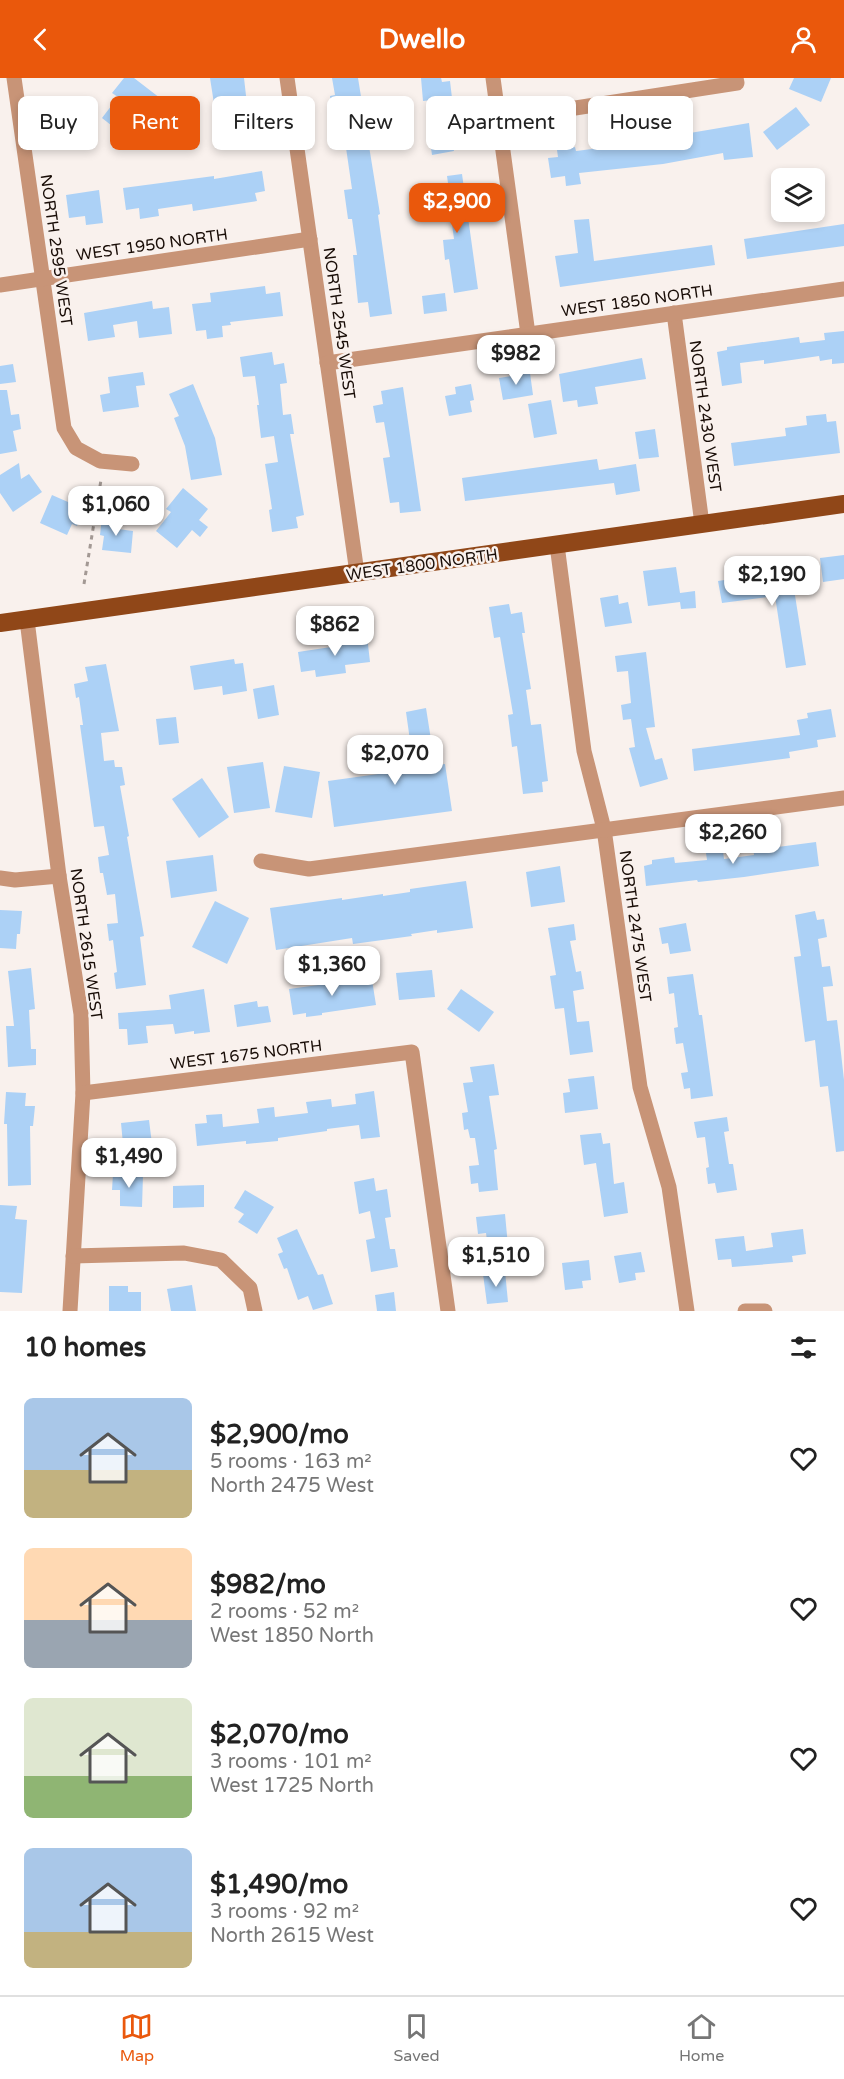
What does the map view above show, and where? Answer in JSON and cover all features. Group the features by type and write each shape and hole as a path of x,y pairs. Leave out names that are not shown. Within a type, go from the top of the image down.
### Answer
{"main road":[{"name":"WEST 1800 NORTH","path":"0,624 844,504"}],"street":[{"name":"NORTH 2595 WEST","path":"14,78 64,428 76,448 100,461 132,464"},
{"name":"NORTH 2545 WEST","path":"287,78 357,573"},
{"path":"493,78 495,96"},
{"path":"576,107 737,81"},
{"path":"502,150 528,334"},
{"name":"WEST 1950 NORTH","path":"0,285 310,240"},
{"name":"WEST 1850 NORTH","path":"327,363 844,289"},
{"name":"NORTH 2430 WEST","path":"674,313 702,524"},
{"name":"NORTH 2475 WEST","path":"557,545 584,751 604,829 640,1087 669,1187 687,1311"},
{"name":"NORTH 2615 WEST","path":"27,620 59,876 81,1014 83,1093 70,1311"},
{"path":"261,861 309,869 844,798"},
{"path":"0,878 15,880 59,876"},
{"name":"WEST 1675 NORTH","path":"83,1093 412,1052 448,1311"},
{"path":"73,1256 184,1252 220,1260 250,1288 255,1311"},
{"path":"745,1311 765,1311"}],"path":[{"path":"84,584 101,480"}],"building":[{"path":"124,78 134,78 157,96 116,96 112,93"},
{"path":"210,78 244,78 246,96 213,96"},
{"path":"332,78 358,78 361,96 330,96 335,95"},
{"path":"421,78 441,78 442,82 450,81 452,96 426,96 426,101 423,101"},
{"path":"794,78 831,78 821,102 789,89"},
{"path":"796,107 810,125 777,150 763,132"},
{"path":"110,108 110,124 102,118"},
{"path":"749,123 753,157 724,160 723,153 663,164 579,173 581,184 566,186 565,176 551,178 548,158 558,157 557,150 693,150 693,132"},
{"path":"346,150 370,150 392,314 370,317 368,302 358,303 353,255 357,255 352,219 348,219 344,190 352,189"},
{"path":"431,150 454,150 454,151 432,155"},
{"path":"262,171 265,191 255,193 257,201 193,211 192,204 158,209 159,216 140,219 139,208 126,210 123,188 214,176 214,179"},
{"path":"462,174 478,289 454,293 449,259 445,260 443,240 454,239 450,210 431,212 429,192 449,190 447,176"},
{"path":"99,190 103,223 86,225 85,216 69,218 66,195"},
{"path":"589,219 594,261 712,245 715,265 560,287 555,256 578,253 574,220"},
{"path":"844,224 844,246 747,259 744,239"},
{"path":"265,286 266,294 280,292 283,316 230,322 231,325 222,326 223,337 207,339 206,330 196,331 192,304 211,302 210,293"},
{"path":"445,293 447,311 424,314 422,296"},
{"path":"152,301 153,309 169,307 172,334 139,338 137,321 113,325 115,337 88,341 84,313"},
{"path":"844,331 844,363 832,364 832,359 820,361 819,356 764,364 764,360 740,363 742,383 722,386 717,352 727,350 727,347 799,337 800,343 825,340 824,333"},
{"path":"272,352 274,365 284,363 287,383 280,384 283,415 291,414 294,434 290,434 304,515 296,517 298,528 272,532 269,510 272,509 265,464 278,462 274,436 261,438 255,376 243,377 240,357"},
{"path":"642,358 646,379 595,387 598,404 578,407 577,400 563,402 559,374"},
{"path":"13,364 16,382 0,384 0,366"},
{"path":"143,372 145,385 136,386 139,407 103,412 100,395 110,393 108,377"},
{"path":"530,373 533,395 503,400 499,378"},
{"path":"193,384 215,438 222,475 191,480 185,446 174,418 179,416 169,394"},
{"path":"471,384 474,400 470,401 472,412 449,416 445,396 456,394 455,387"},
{"path":"403,387 421,511 400,513 399,502 390,503 383,458 390,457 384,422 376,423 373,406 383,404 381,391"},
{"path":"0,390 7,390 11,415 19,414 21,429 13,431 17,451 0,454"},
{"path":"551,400 557,434 534,438 528,404"},
{"path":"826,414 827,422 836,421 840,453 734,466 731,443 786,436 785,428 807,425 806,416"},
{"path":"655,429 659,457 639,459 635,432"},
{"path":"597,459 599,470 636,464 640,491 616,495 614,483 465,501 462,478"},
{"path":"19,463 21,479 29,474 42,492 13,512 0,493 0,475"},
{"path":"183,488 208,509 199,520 208,527 200,537 192,530 177,548 156,531 171,512 166,509"},
{"path":"52,495 84,509 77,526 72,524 67,535 40,523"},
{"path":"102,517 119,519 118,529 133,531 131,553 102,550 104,536 100,535"},
{"path":"844,555 844,579 823,582 820,558"},
{"path":"676,567 680,593 695,591 696,608 681,609 680,602 648,606 643,571"},
{"path":"791,570 806,665 786,668 775,596 722,603 718,581"},
{"path":"618,595 619,604 628,602 632,623 605,627 600,598"},
{"path":"509,604 511,614 522,612 525,633 522,633 531,689 526,690 531,725 541,724 548,781 542,782 543,792 523,794 517,746 512,747 508,715 513,714 500,637 494,638 489,607"},
{"path":"367,636 370,662 345,665 346,673 316,677 315,670 301,672 298,652 331,647 330,642"},
{"path":"646,652 655,727 646,728 655,760 662,758 668,779 640,787 629,748 635,747 631,719 623,720 621,705 631,703 628,671 617,672 615,656"},
{"path":"234,659 235,664 243,663 247,691 223,695 222,686 194,690 190,666"},
{"path":"106,664 119,731 101,733 104,761 114,760 115,767 122,767 125,785 120,786 144,936 140,937 146,985 116,989 114,973 117,972 113,940 109,941 107,924 118,923 115,894 107,895 103,873 100,873 98,857 109,855 104,826 94,827 80,725 83,725 79,697 76,698 74,684 88,681 85,667"},
{"path":"274,685 279,715 258,719 253,689"},
{"path":"426,708 435,765 445,764 452,811 334,827 328,781 414,769 406,712"},
{"path":"831,709 836,737 817,740 818,747 789,752 790,758 694,771 692,749 800,735 797,720 808,718 807,713"},
{"path":"176,717 179,743 159,745 156,719"},
{"path":"263,762 270,808 234,813 227,767"},
{"path":"284,766 320,772 312,818 275,812"},
{"path":"202,778 229,817 199,838 172,799"},
{"path":"816,842 819,866 744,877 646,886 644,866 652,864 652,860 674,857 675,863 707,860 706,853 723,851 724,859 754,855 753,847 769,844 770,848"},
{"path":"213,855 217,891 171,898 166,861"},
{"path":"560,866 565,902 531,907 526,872"},
{"path":"466,881 473,928 437,933 437,930 411,934 412,936 353,944 352,938 276,950 270,908 342,898 342,900 383,894 383,896 410,892 410,889"},
{"path":"215,901 249,918 227,964 192,947"},
{"path":"0,910 22,911 16,949 0,948"},
{"path":"815,911 817,920 824,919 827,937 818,939 822,967 830,966 833,986 823,987 827,1021 837,1020 844,1080 844,1151 836,1152 828,1086 820,1087 815,1040 805,1042 794,957 801,956 795,915"},
{"path":"686,923 691,951 670,954 668,943 662,944 659,928"},
{"path":"574,924 576,940 570,941 576,972 581,971 584,989 573,991 577,1022 589,1021 593,1052 570,1055 564,1008 555,1009 550,976 556,975 548,928"},
{"path":"31,968 35,1009 29,1010 31,1049 36,1049 36,1065 8,1067 6,1026 14,1026 8,971"},
{"path":"432,970 435,997 399,1000 396,973"},
{"path":"693,974 699,1015 702,1015 713,1096 691,1099 690,1088 684,1089 681,1073 688,1072 683,1043 676,1044 674,1028 678,1027 674,993 669,994 667,977"},
{"path":"349,975 350,984 372,980 376,1005 306,1017 306,1013 293,1015 289,989 333,983 332,978"},
{"path":"204,989 210,1032 194,1034 194,1031 175,1034 173,1024 146,1026 148,1043 128,1045 127,1029 119,1029 118,1013 171,1009 169,995"},
{"path":"461,989 494,1012 479,1032 447,1009"},
{"path":"257,1001 258,1007 268,1006 271,1022 237,1027 234,1005"},
{"path":"494,1064 499,1095 489,1096 497,1149 494,1150 498,1190 479,1192 478,1183 471,1184 469,1166 479,1165 475,1138 470,1138 468,1129 464,1130 462,1113 468,1112 463,1083 473,1082 470,1067"},
{"path":"594,1076 598,1109 565,1113 563,1093 570,1092 568,1079"},
{"path":"374,1091 380,1137 361,1139 359,1125 278,1138 278,1141 246,1144 246,1141 197,1146 195,1124 207,1123 206,1115 222,1114 223,1127 259,1123 257,1109 274,1107 275,1117 308,1113 306,1102 331,1099 332,1107 356,1104 355,1094"},
{"path":"6,1092 26,1093 25,1106 35,1106 33,1126 30,1126 31,1185 8,1186 7,1124 4,1124"},
{"path":"727,1117 729,1131 724,1132 729,1164 733,1164 737,1190 717,1193 715,1183 708,1184 706,1168 709,1167 705,1137 697,1138 694,1122"},
{"path":"149,1120 153,1152 124,1155 121,1123"},
{"path":"601,1133 603,1144 610,1143 614,1184 624,1182 628,1213 604,1217 596,1163 584,1165 580,1135"},
{"path":"113,1174 143,1175 142,1207 120,1206 120,1190 112,1190"},
{"path":"374,1178 376,1191 387,1189 391,1217 385,1218 390,1249 395,1249 398,1267 371,1272 366,1240 375,1238 370,1211 359,1214 354,1182"},
{"path":"204,1185 204,1207 173,1208 173,1186"},
{"path":"245,1190 274,1207 257,1234 238,1222 244,1214 234,1208"},
{"path":"0,1205 17,1206 15,1219 27,1220 22,1293 0,1292"},
{"path":"505,1214 508,1246 488,1248 486,1233 478,1234 476,1217"},
{"path":"297,1229 318,1275 323,1274 333,1304 313,1310 308,1296 298,1300 287,1268 284,1269 278,1254 283,1252 277,1238"},
{"path":"803,1229 806,1254 792,1256 793,1262 732,1267 731,1259 718,1260 715,1239 744,1236 746,1251 773,1247 771,1233"},
{"path":"641,1252 645,1272 635,1273 636,1280 619,1283 614,1256"},
{"path":"589,1260 591,1280 582,1281 583,1288 565,1290 562,1263"},
{"path":"505,1271 508,1302 487,1304 483,1274"},
{"path":"192,1285 196,1311 171,1311 167,1289"},
{"path":"109,1286 128,1286 128,1292 141,1292 141,1311 109,1311"},
{"path":"394,1292 396,1311 377,1311 375,1295"}]}
